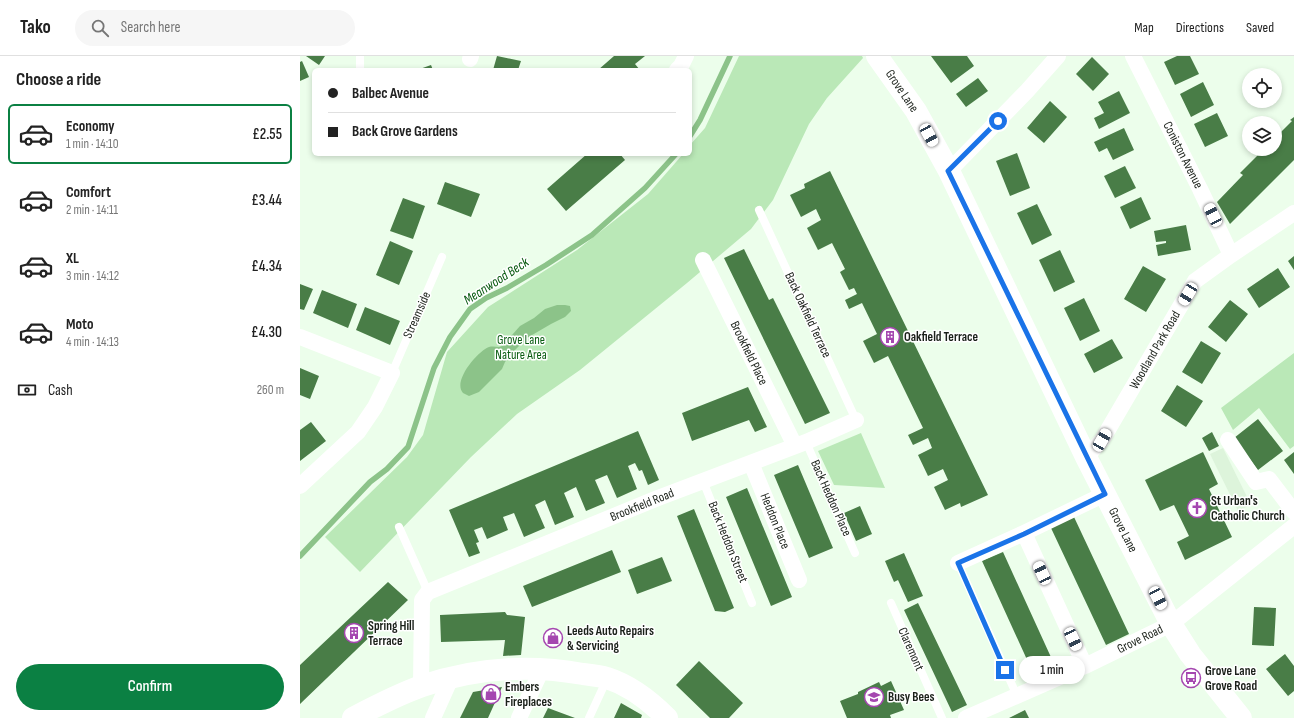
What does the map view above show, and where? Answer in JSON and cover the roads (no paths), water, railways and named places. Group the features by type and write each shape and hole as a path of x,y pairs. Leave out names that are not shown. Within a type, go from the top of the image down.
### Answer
{"main road":[{"name":"Grove Lane","path":"877,56 916,111 948,171 1086,457 1171,624 1190,654 1241,718"},
{"path":"353,718 421,686 481,671 496,669 567,671 607,678 638,693 662,716"}],"street":[{"path":"679,68 686,56"},
{"path":"948,171 1027,91 1058,56"},
{"name":"Coniston Avenue","path":"1133,56 1200,189 1231,255"},
{"name":"Woodland Park Road","path":"1086,457 1102,440 1195,281 1294,213"},
{"name":"Brookfield Place","path":"703,260 800,444"},
{"path":"300,337 392,373 375,407 358,432 300,486"},
{"name":"Brookfield Road","path":"428,592 800,444 856,420"},
{"path":"1228,440 1256,482 1269,479 1294,512"},
{"name":"Heddon Place","path":"751,463 798,580"},
{"path":"958,563 1024,534 1105,494"},
{"name":"Grove Road","path":"966,718 1086,666 1171,624 1294,526"},
{"path":"1024,534 1086,666"},
{"path":"421,686 422,600 428,592"},
{"path":"519,718 542,670"},
{"path":"433,718 451,678"}],"lane":[{"path":"360,56 360,68"},
{"name":"Back Oakfield Terrace","path":"759,210 856,420"},
{"name":"Streamside","path":"392,373 442,257"},
{"name":"Back Heddon Place","path":"800,444 855,553"},
{"name":"Back Heddon Street","path":"704,481 752,603"},
{"path":"399,527 428,592"},
{"path":"958,563 1017,696"},
{"name":"Claremont","path":"891,603 942,718"},
{"path":"589,718 607,678"}],"waterway":[{"name":"Meanwood Beck","path":"692,133 700,120 730,56"},
{"name":"Meanwood Beck","path":"300,556 370,482 387,469 408,447 434,368 450,337 470,309 486,298 507,288 546,265 592,235 645,188 674,156"}],"place":[{"name":"Oakfield Terrace","path":"890,337"},
{"name":"St Urban's Catholic Church","path":"1197,508"},
{"name":"Spring Hill Terrace","path":"354,633"},
{"name":"Leeds Auto Repairs & Servicing","path":"553,638"},
{"name":"Grove Lane Grove Road","path":"1191,678"},
{"name":"Embers Fireplaces","path":"491,694"},
{"name":"Busy Bees","path":"874,697"}],"park label":[{"name":"Grove Lane Nature Area","path":"521,348"}]}
